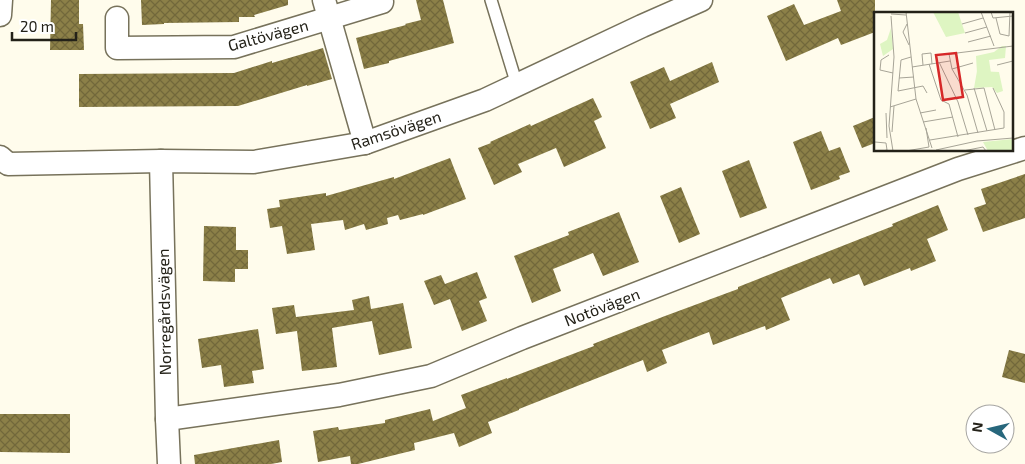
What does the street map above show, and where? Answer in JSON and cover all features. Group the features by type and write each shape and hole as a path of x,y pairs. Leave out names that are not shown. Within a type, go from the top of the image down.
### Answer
{"street":[{"path":"0,15 1,0"},
{"name":"Ramsövägen","path":"4,160 254,162 365,144 485,100 701,0"},
{"name":"Galtövägen","path":"117,18 117,48 234,47 326,9 382,2"},
{"name":"Galtövägen","path":"326,9 365,144"},
{"name":"Notövägen","path":"167,419 339,395 431,376 531,334 958,169 1025,148"},
{"name":"Norregårdsvägen","path":"161,161 169,464"}],"lane":[{"path":"491,0 517,85"}],"building":[{"path":"51,0 79,0 79,24 83,24 84,50 50,50"},
{"path":"141,0 288,0 288,5 254,15 255,17 239,17 239,22 142,25"},
{"path":"416,0 443,0 454,43 364,69 356,38 421,20"},
{"path":"837,0 875,0 874,32 841,45 838,38 786,61 767,16 794,4 804,25 841,11"},
{"path":"323,48 332,79 238,106 79,107 79,74 234,73"},
{"path":"712,62 719,82 670,104 676,118 650,129 630,82 664,67 670,81"},
{"path":"593,98 602,117 594,121 606,148 564,167 556,148 518,164 522,172 494,185 478,148"},
{"path":"874,117 874,143 862,148 853,126"},
{"path":"821,131 829,151 840,147 850,172 839,176 840,179 811,190 793,142"},
{"path":"450,158 466,199 423,215 400,220 398,215 387,218 388,224 366,230 364,224 345,230 343,220 311,224 315,250 287,254 282,226 270,228 267,209 280,207 279,200 326,193 326,196 394,177 394,179"},
{"path":"749,160 767,208 740,218 722,171"},
{"path":"1025,174 1025,218 983,232 974,208 986,204 981,189"},
{"path":"681,187 700,234 679,243 660,196"},
{"path":"938,205 948,230 927,239 936,261 911,271 910,268 864,286 859,274 833,284 830,278 781,298 790,320 766,330 765,326 713,345 709,332 662,350 667,363 647,372 643,360 519,409 488,422 492,433 459,447 454,433 414,443 415,450 358,464 351,464 350,456 318,462 313,431 338,427 339,430 385,423 385,420 430,409 433,421 466,408 461,395 594,346 593,344 738,289 738,287 893,226 892,224"},
{"path":"619,212 639,262 603,276 593,253 553,269 561,291 532,303 514,256 569,235 568,232"},
{"path":"204,226 236,227 236,250 248,250 248,269 235,269 235,282 203,281"},
{"path":"477,272 487,298 479,301 487,321 462,331 450,299 434,305 424,281 441,275 445,284"},
{"path":"369,296 371,309 403,303 412,348 379,355 372,321 332,328 337,367 302,371 297,331 276,334 272,308 294,305 296,317 354,310 352,300"},
{"path":"258,329 264,369 252,371 254,383 224,387 221,365 202,368 198,339"},
{"path":"1009,350 1025,354 1025,383 1002,377"},
{"path":"0,414 70,414 70,453 0,452"},
{"path":"279,440 282,462 271,464 195,464 194,455"}]}
